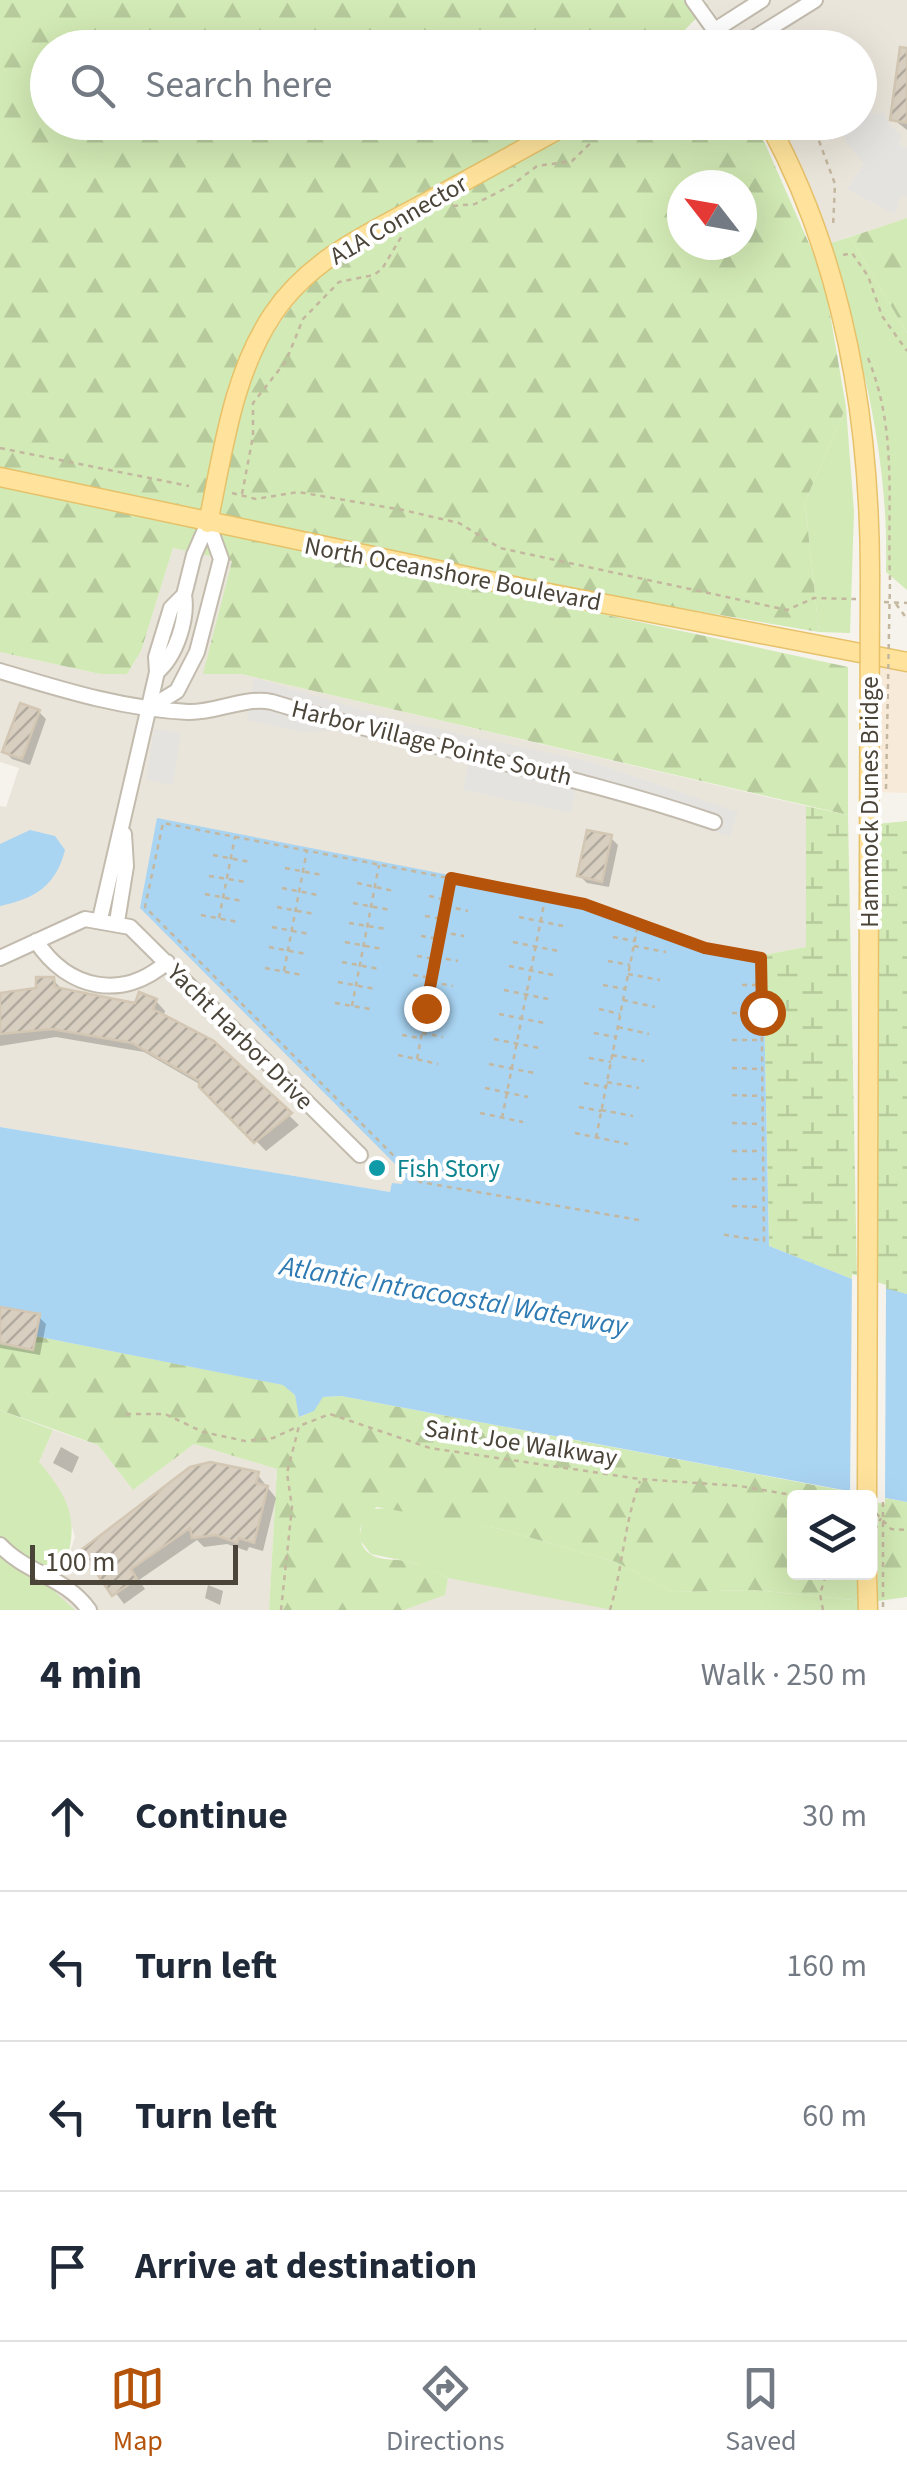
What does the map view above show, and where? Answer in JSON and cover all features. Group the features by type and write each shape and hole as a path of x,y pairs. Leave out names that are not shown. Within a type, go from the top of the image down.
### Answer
{"main road":[{"name":"A1A Connector","path":"208,523 246,370 272,314 296,284 333,253 539,140"},
{"name":"Hammock Dunes Bridge","path":"777,140 814,228 844,322 867,450 867,1490"},
{"name":"North Oceanshore Boulevard","path":"0,477 208,523 907,662"},
{"path":"867,1580 868,1610"}],"street":[{"path":"693,0 714,30"},
{"path":"733,30 762,0"},
{"path":"749,30 815,0"},
{"path":"157,672 167,664 175,646 194,554 208,523"},
{"path":"146,709 178,691 197,652 221,559 208,523"},
{"path":"100,919 124,827 146,709 157,672 156,657 171,608 185,602 208,613"},
{"path":"175,646 197,652"},
{"name":"Harbor Village Pointe South","path":"0,670 89,698 146,709 207,711 264,700 402,740 609,786 714,822"},
{"path":"118,922 126,866 124,827"},
{"name":"Yacht Harbor Drive","path":"0,958 82,920 118,922 138,933 360,1155"},
{"path":"36,941 63,970 101,984 140,983 168,962"},
{"path":"0,1546 16,1560 72,1588 89,1610"}],"path":[{"path":"440,208 475,204 512,185 537,166 572,161 594,140"},
{"path":"819,140 835,184 834,236"},
{"path":"242,496 253,403 286,362 310,308 338,282 374,275 382,269 403,234"},
{"path":"839,252 852,253 860,263 882,316 907,351"},
{"path":"0,448 189,486"},
{"path":"230,493 256,499 298,492 404,510 459,523 500,548 787,610 825,597 865,600"},
{"path":"880,602 907,603"},
{"path":"895,604 907,618"},
{"path":"638,1220 420,1182 146,907 163,823 584,904 705,948 761,958 764,1241 720,1234"},
{"path":"219,918 236,836"},
{"path":"284,971 307,850"},
{"path":"213,855 250,862"},
{"path":"352,1006 379,864"},
{"path":"285,868 322,875"},
{"path":"210,876 246,882"},
{"path":"417,1059 451,878"},
{"path":"356,883 394,891"},
{"path":"282,888 318,895"},
{"path":"205,894 242,901"},
{"path":"429,896 447,900"},
{"path":"502,1118 545,896"},
{"path":"353,903 390,910"},
{"path":"446,906 468,911"},
{"path":"277,907 314,914"},
{"path":"201,915 238,922"},
{"path":"425,916 443,920"},
{"path":"519,918 562,926"},
{"path":"349,922 386,930"},
{"path":"596,1138 638,924"},
{"path":"272,927 310,934"},
{"path":"441,932 464,936"},
{"path":"421,936 440,939"},
{"path":"612,937 666,952"},
{"path":"345,942 382,949"},
{"path":"513,942 558,950"},
{"path":"269,947 306,954"},
{"path":"417,956 458,961"},
{"path":"608,961 630,965"},
{"path":"342,962 379,969"},
{"path":"509,966 553,974"},
{"path":"265,968 302,975"},
{"path":"628,974 660,980"},
{"path":"414,975 453,986"},
{"path":"338,982 375,989"},
{"path":"604,985 625,989"},
{"path":"742,985 761,985"},
{"path":"504,990 548,999"},
{"path":"409,995 428,998"},
{"path":"623,1000 655,1007"},
{"path":"335,1003 370,1009"},
{"path":"426,1008 448,1012"},
{"path":"599,1009 620,1014"},
{"path":"732,1012 762,1012"},
{"path":"499,1014 544,1023"},
{"path":"405,1015 425,1018"},
{"path":"618,1028 650,1034"},
{"path":"594,1033 616,1037"},
{"path":"402,1035 443,1037"},
{"path":"494,1039 539,1048"},
{"path":"732,1040 762,1040"},
{"path":"612,1055 644,1061"},
{"path":"398,1056 438,1064"},
{"path":"589,1058 611,1062"},
{"path":"489,1064 534,1073"},
{"path":"732,1068 762,1068"},
{"path":"584,1082 639,1088"},
{"path":"485,1088 528,1097"},
{"path":"732,1095 762,1096"},
{"path":"579,1108 633,1116"},
{"path":"480,1114 523,1122"},
{"path":"732,1123 763,1124"},
{"path":"574,1133 628,1144"},
{"path":"732,1151 763,1152"},
{"path":"732,1179 763,1180"},
{"path":"732,1206 764,1207"},
{"name":"Saint Joe Walkway","path":"126,1414 165,1414 203,1432 245,1441 272,1438 330,1414 430,1448 640,1479 740,1486 787,1494"},
{"path":"282,1610 292,1507 287,1473 299,1426"},
{"path":"610,1610 640,1479"},
{"path":"877,1514 891,1529 907,1530"},
{"path":"877,1526 881,1518"},
{"path":"824,1580 820,1594 824,1610"}],"shaded area":[{"path":"705,0 907,0 907,218 828,244 784,140 877,140 877,30 725,30"},
{"path":"884,113 888,123 902,135 899,145 907,147 907,197 901,196 895,215 847,189 864,164 846,140 877,140 877,114"},
{"path":"173,548 232,561 204,674 241,674 806,806 806,947 763,955 704,944 582,901 404,1173 402,1185 390,1192 0,1127 0,806 6,807 19,768 0,762 0,652 100,674 127,674 141,651"},
{"path":"878,664 907,669 907,793 876,792"},
{"path":"254,678 401,721 592,762 738,812 730,837 577,784 571,813 463,790 468,764 336,731 302,732 247,720"},
{"path":"154,729 181,733 173,785 146,780"},
{"path":"53,1430 98,1445 133,1490 194,1444 277,1469 269,1610 75,1610 56,1594 75,1537 63,1497 39,1462"},
{"path":"448,1578 569,1598 613,1610 404,1610 444,1595"}],"green space":[{"path":"0,0 702,0 709,5 685,30 30,30 30,140 525,140 328,247 291,278 265,310 202,515 0,470"},
{"path":"558,140 763,140 814,255 828,302 846,407 805,502 819,632 534,583 217,518 242,408 266,346 284,316 338,259"},
{"path":"907,218 907,333 850,237"},
{"path":"850,237 907,333 907,590 886,572 883,486 871,405 828,244"},
{"path":"846,407 854,512 850,633 819,632 805,502"},
{"path":"0,484 848,667 848,815 241,674 203,674 232,561 173,548 141,651 127,674 100,674 0,652"},
{"path":"806,806 848,815 857,1281 769,1246 763,955 806,947"},
{"path":"907,821 907,1294 877,1288 877,824"},
{"path":"35,1336 284,1385 295,1395 300,1417 313,1411 323,1397 341,1396 841,1490 787,1490 787,1580 863,1580 863,1601 755,1590 673,1592 616,1562 500,1529 377,1507 360,1529 364,1548 375,1556 415,1563 448,1578 445,1595 404,1610 269,1610 277,1469 194,1444 133,1490 98,1445 0,1410 0,1343 33,1349"},
{"path":"0,1410 53,1430 39,1462 69,1511 71,1540 56,1593 75,1610 0,1610"},
{"path":"878,1497 907,1502 907,1597 878,1601"},
{"path":"390,1508 500,1529 616,1562 673,1592 755,1590 863,1601 863,1610 613,1610 448,1578 415,1563 371,1554 359,1539 363,1519 372,1509"}],"water":[{"name":"Atlantic Intracoastal Waterway","path":"157,818 583,901 704,944 763,955 769,1246 857,1281 907,1294 907,1502 877,1496 877,1490 843,1490 341,1396 323,1397 314,1411 299,1417 295,1395 283,1385 35,1336 40,1314 0,1307 0,1127 390,1192 392,1183 402,1184 404,1173 140,908"},
{"path":"30,830 55,836 65,850 61,862 42,889 0,906 0,844"}],"pier":[{"path":"852,1274 886,1285 885,1504 877,1502 877,1490 850,1490"}],"building":[{"path":"900,47 907,48 907,123 890,120"},
{"path":"20,703 40,710 22,759 2,752"},
{"path":"587,830 612,835 602,882 577,876"},
{"path":"36,977 54,977 55,987 135,1003 139,992 157,999 153,1009 214,1041 292,1113 254,1143 199,1087 199,1081 132,1043 52,1029 0,1034 0,993 36,988"},
{"path":"0,1307 40,1314 33,1350 0,1343"},
{"path":"210,1462 259,1472 256,1483 268,1486 254,1543 239,1538 237,1543 216,1535 192,1538 190,1528 131,1569 137,1579 112,1596 81,1550 190,1467"}],"place":[{"name":"Fish Story","path":"377,1168"}],"route":[{"path":"426,1008 451,878 584,904 705,948 761,958 762,1012"}]}
